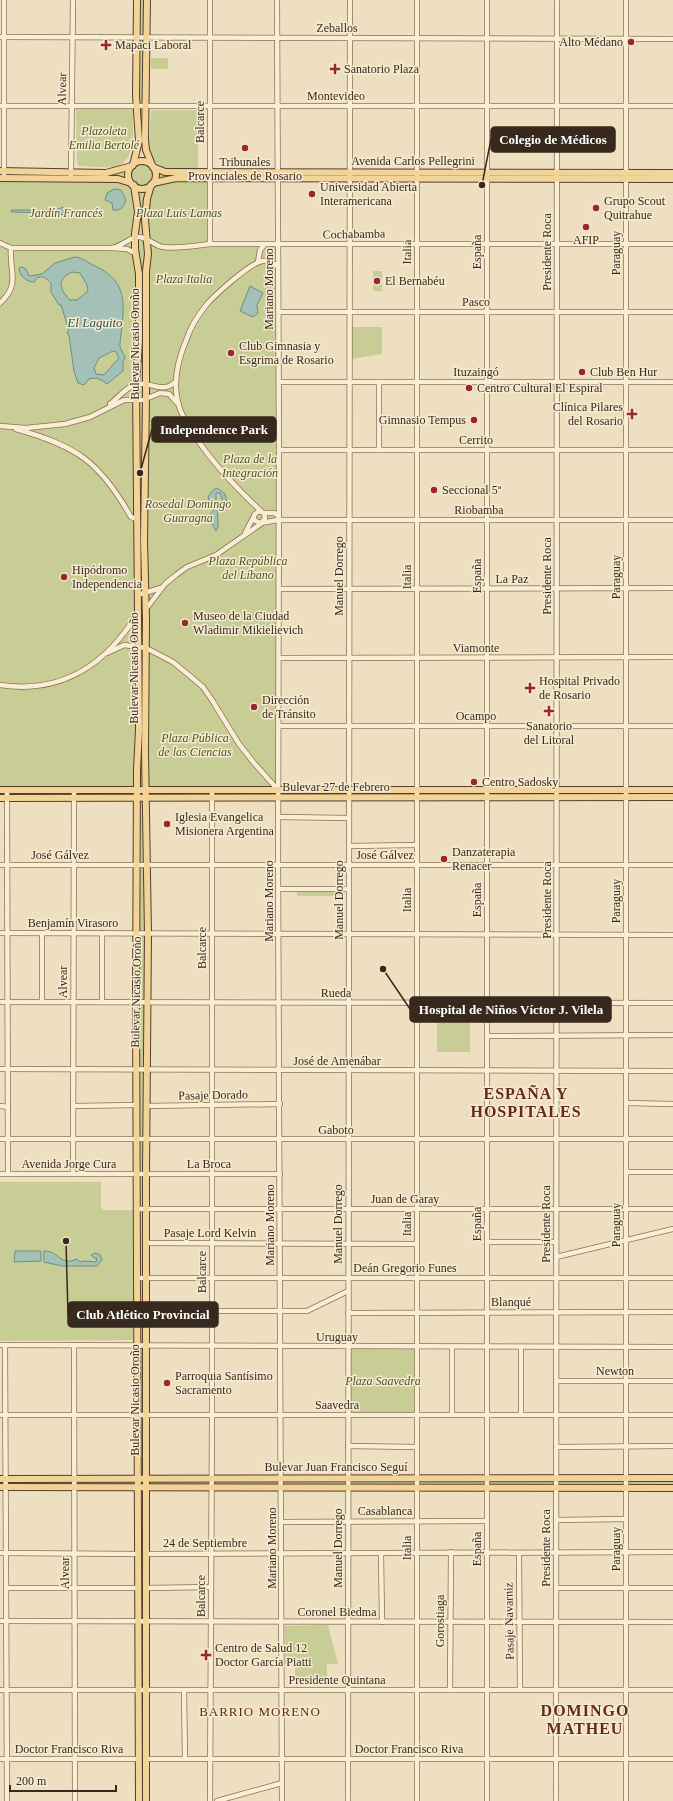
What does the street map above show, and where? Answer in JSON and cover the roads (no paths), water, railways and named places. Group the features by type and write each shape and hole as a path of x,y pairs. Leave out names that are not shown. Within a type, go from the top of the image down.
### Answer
{"main road":[{"path":"132,184 129,173 139,141 137,105 137,0"},
{"path":"71,175 118,179 143,188 152,184 156,175 146,146 147,0"},
{"path":"2,175 71,175 106,173 132,166 140,161 145,161 153,166"},
{"name":"Avenida Carlos Pellegrini","path":"153,166 165,172 210,176"},
{"name":"Avenida Carlos Pellegrini","path":"626,176 673,172"},
{"name":"Avenida Carlos Pellegrini","path":"152,184 167,179 210,176 626,176 673,179"},
{"name":"Bulevar Nicasio Oroño","path":"132,184 138,212 135,253 139,281 140,342 136,384 137,648 139,730 136,934 139,1801"},
{"name":"Bulevar Nicasio Oroño","path":"146,1801 146,1070 148,934 145,798 146,609 144,540 147,240 144,220 147,199 152,184"},
{"path":"135,253 147,261"},
{"name":"Bulevar 27 de Febrero","path":"0,790 279,791 349,794 487,794 557,797 673,797"},
{"name":"Bulevar 27 de Febrero","path":"487,794 557,790 673,790"},
{"name":"Bulevar 27 de Febrero","path":"0,798 279,798 349,794"},
{"name":"Bulevar Juan Francisco Seguí","path":"3,1479 673,1478"},
{"name":"Bulevar Juan Francisco Seguí","path":"3,1487 673,1488"}],"street":[{"path":"2,175 2,37 4,0"},
{"name":"Alvear","path":"71,175 73,0"},
{"name":"Balcarce","path":"210,0 210,244"},
{"name":"Mariano Moreno","path":"277,0 279,312 278,889 282,1415 282,1801"},
{"name":"Manuel Dorrego","path":"348,1801 350,0"},
{"name":"Italia","path":"417,0 417,1801"},
{"name":"España","path":"487,0 487,1801"},
{"name":"Presidente Roca","path":"556,1801 557,0"},
{"name":"Paraguay","path":"626,0 626,1801"},
{"name":"Zeballos","path":"2,37 673,39"},
{"name":"Montevideo","path":"2,106 673,106"},
{"path":"112,248 120,246 135,237"},
{"name":"Cochabamba","path":"135,237 140,237 167,248 210,244 673,244"},
{"path":"0,243 11,248 112,248 127,249 135,253"},
{"path":"258,262 260,250 264,245"},
{"path":"0,303 10,291 13,279 10,256 11,248"},
{"path":"179,408 176,381 187,338 198,317 216,294 258,262 270,262 278,267"},
{"name":"Pasco","path":"279,312 673,312"},
{"path":"102,410 131,386 136,384 146,384 165,388 169,387 176,381"},
{"name":"Ituzaingó","path":"279,382 673,382"},
{"path":"379,382 379,450"},
{"path":"0,426 26,428 76,422 119,401 137,400 154,394 165,393 173,397 208,456 247,499 262,512 278,518"},
{"path":"9,427 59,444 91,463 112,485 131,517 137,519"},
{"name":"Cerrito","path":"279,450 673,450"},
{"path":"247,499 256,522 278,518"},
{"path":"243,536 253,517 257,512 262,512"},
{"path":"146,609 162,588 176,574 187,567 216,555 262,522 265,518 262,512"},
{"name":"Riobamba","path":"278,518 285,520 673,520"},
{"path":"137,595 162,588"},
{"name":"La Paz","path":"279,589 673,588"},
{"path":"107,653 124,634 137,614"},
{"path":"0,685 36,686 67,679 80,672 107,653 124,645 137,648 146,648 173,662 202,687 254,763 279,791"},
{"name":"Viamonte","path":"279,658 673,658"},
{"name":"Ocampo","path":"279,726 673,726"},
{"path":"7,790 8,1174"},
{"name":"Alvear","path":"73,1174 74,790"},
{"name":"Balcarce","path":"210,1801 212,1478 212,791"},
{"path":"279,817 349,818"},
{"path":"349,846 417,845"},
{"name":"José Gálvez","path":"0,865 673,865"},
{"path":"278,889 349,889"},
{"name":"Benjamín Virasoro","path":"0,933 673,935"},
{"path":"42,933 42,1002"},
{"path":"102,934 102,1002"},
{"name":"Rueda","path":"0,1002 673,1003"},
{"path":"487,1036 673,1036"},
{"name":"José de Amenábar","path":"0,1069 348,1071 673,1070"},
{"path":"626,1103 673,1104"},
{"name":"Pasaje Dorado","path":"146,1106 280,1104"},
{"path":"73,1106 137,1105"},
{"path":"0,1106 8,1106"},
{"name":"Gaboto","path":"0,1139 673,1139"},
{"path":"626,1172 673,1172"},
{"name":"Avenida Jorge Cura","path":"0,1174 137,1174"},
{"name":"La Broca","path":"137,1174 280,1174"},
{"name":"Juan de Garay","path":"137,1209 673,1209"},
{"path":"556,1257 673,1229"},
{"path":"487,1242 556,1242"},
{"name":"Pasaje Lord Kelvin","path":"146,1243 417,1244"},
{"name":"Deán Gregorio Funes","path":"138,1278 673,1278"},
{"path":"146,1311 307,1311 348,1291"},
{"name":"Blanqué","path":"348,1313 673,1312"},
{"path":"3,1345 6,1415 3,1487 6,1553 7,1801"},
{"name":"Uruguay","path":"3,1345 673,1347"},
{"name":"Alvear","path":"74,1345 74,1801"},
{"path":"452,1347 452,1415"},
{"path":"521,1347 521,1415"},
{"name":"Newton","path":"556,1381 673,1381"},
{"name":"Saavedra","path":"0,1415 673,1415"},
{"path":"348,1446 417,1447"},
{"path":"556,1447 673,1446"},
{"path":"556,1520 625,1519"},
{"name":"Casablanca","path":"282,1522 487,1521"},
{"name":"Gorostiaga","path":"450,1552 450,1690"},
{"name":"24 de Septiembre","path":"146,1554 673,1552"},
{"path":"0,1553 138,1554"},
{"path":"381,1553 382,1622"},
{"name":"Pasaje Navarniz","path":"519,1553 520,1690"},
{"path":"146,1588 211,1587"},
{"path":"6,1588 138,1588"},
{"path":"556,1588 673,1588"},
{"name":"Coronel Biedma","path":"0,1621 673,1622"},
{"name":"Presidente Quintana","path":"0,1690 673,1690"},
{"path":"184,1690 185,1759"},
{"name":"Doctor Francisco Riva","path":"0,1759 139,1759"},
{"name":"Doctor Francisco Riva","path":"146,1759 673,1759"},
{"path":"216,1801 282,1783"}],"water":[{"path":"114,189 121,190 126,200 123,207 118,210 113,210 112,203 105,200 107,193"},
{"path":"63,207 64,215 56,213 11,212 12,210 56,210"},
{"name":"El Laguito","path":"75,257 81,258 107,273 120,289 123,320 120,346 125,358 123,362 123,371 107,384 97,378 89,379 84,385 78,383 74,371 69,336 67,332 69,331 61,305 59,305 51,292 51,283 42,277 38,277 34,282 28,281 19,271 19,268 22,267 26,269 29,276 42,274 55,263","holes":["72,272 80,273 87,285 88,291 77,300 70,300 66,296 61,284 64,278","113,351 116,352 119,358 104,375 96,374 94,368 99,358"]},
{"path":"250,286 263,293 257,305 258,313 253,317 240,311"},
{"path":"217,488 225,494 228,506 225,508 220,493 216,493 216,502 219,506 218,526 216,531 208,517 214,510 210,505 208,497 213,490"},
{"path":"15,1251 41,1251 41,1261 14,1262"},
{"path":"44,1251 54,1253 63,1260 67,1261 77,1259 80,1262 96,1262 97,1258 94,1258 91,1255 95,1253 100,1255 102,1260 97,1266 62,1266 44,1262"}],"place":[{"name":"Alto Médano","path":"631,42"},
{"name":"Mapaci Laboral","path":"106,45"},
{"name":"Sanatorio Plaza","path":"335,69"},
{"name":"Tribunales Provinciales de Rosario","path":"245,148"},
{"name":"Colegio de Médicos","path":"482,185"},
{"name":"Universidad Abierta Interamericana","path":"312,194"},
{"name":"Grupo Scout Quitrahue","path":"596,208"},
{"name":"AFIP","path":"586,227"},
{"name":"El Bernabéu","path":"377,281"},
{"name":"Club Gimnasia y Esgrima de Rosario","path":"231,353"},
{"name":"Club Ben Hur","path":"582,372"},
{"name":"Centro Cultural El Espiral","path":"469,388"},
{"name":"Clínica Pilares del Rosario","path":"632,414"},
{"name":"Gimnasio Tempus","path":"474,420"},
{"name":"Independence Park","path":"140,473"},
{"name":"Seccional 5ª","path":"434,490"},
{"name":"Hipódromo Independencia","path":"64,577"},
{"name":"Museo de la Ciudad Wladimir Mikielievich","path":"185,623"},
{"name":"Hospital Privado de Rosario","path":"530,688"},
{"name":"Dirección de Tránsito","path":"254,707"},
{"name":"Sanatorio del Litoral","path":"549,711"},
{"name":"Centro Sadosky","path":"474,782"},
{"name":"Iglesia Evangelica Misionera Argentina","path":"167,824"},
{"name":"Danzaterapia Renacer","path":"444,859"},
{"name":"Hospital de Niños Víctor J. Vilela","path":"383,969"},
{"name":"Club Atlético Provincial","path":"66,1241"},
{"name":"Parroquia Santísimo Sacramento","path":"167,1383"},
{"name":"Centro de Salud 12 Doctor García Piatti","path":"206,1655"}],"district":[{"name":"ESPAÑA Y HOSPITALES","path":"526,1102"},
{"name":"BARRIO MORENO","path":"260,1711"},
{"name":"DOMINGO MATHEU","path":"585,1719"}],"park label":[{"name":"Plazoleta Emilia Bertolé","path":"104,138"},
{"name":"Jardín Francés","path":"66,213"},
{"name":"Plaza Luis Lamas","path":"179,213"},
{"name":"Plaza Italia","path":"184,279"},
{"name":"Plaza de la Integración","path":"250,466"},
{"name":"Rosedal Domingo Guaragna","path":"188,511"},
{"name":"Plaza República del Líbano","path":"248,568"},
{"name":"Plaza Pública de las Ciencias","path":"195,745"},
{"name":"Plaza Saavedra","path":"383,1381"}]}
